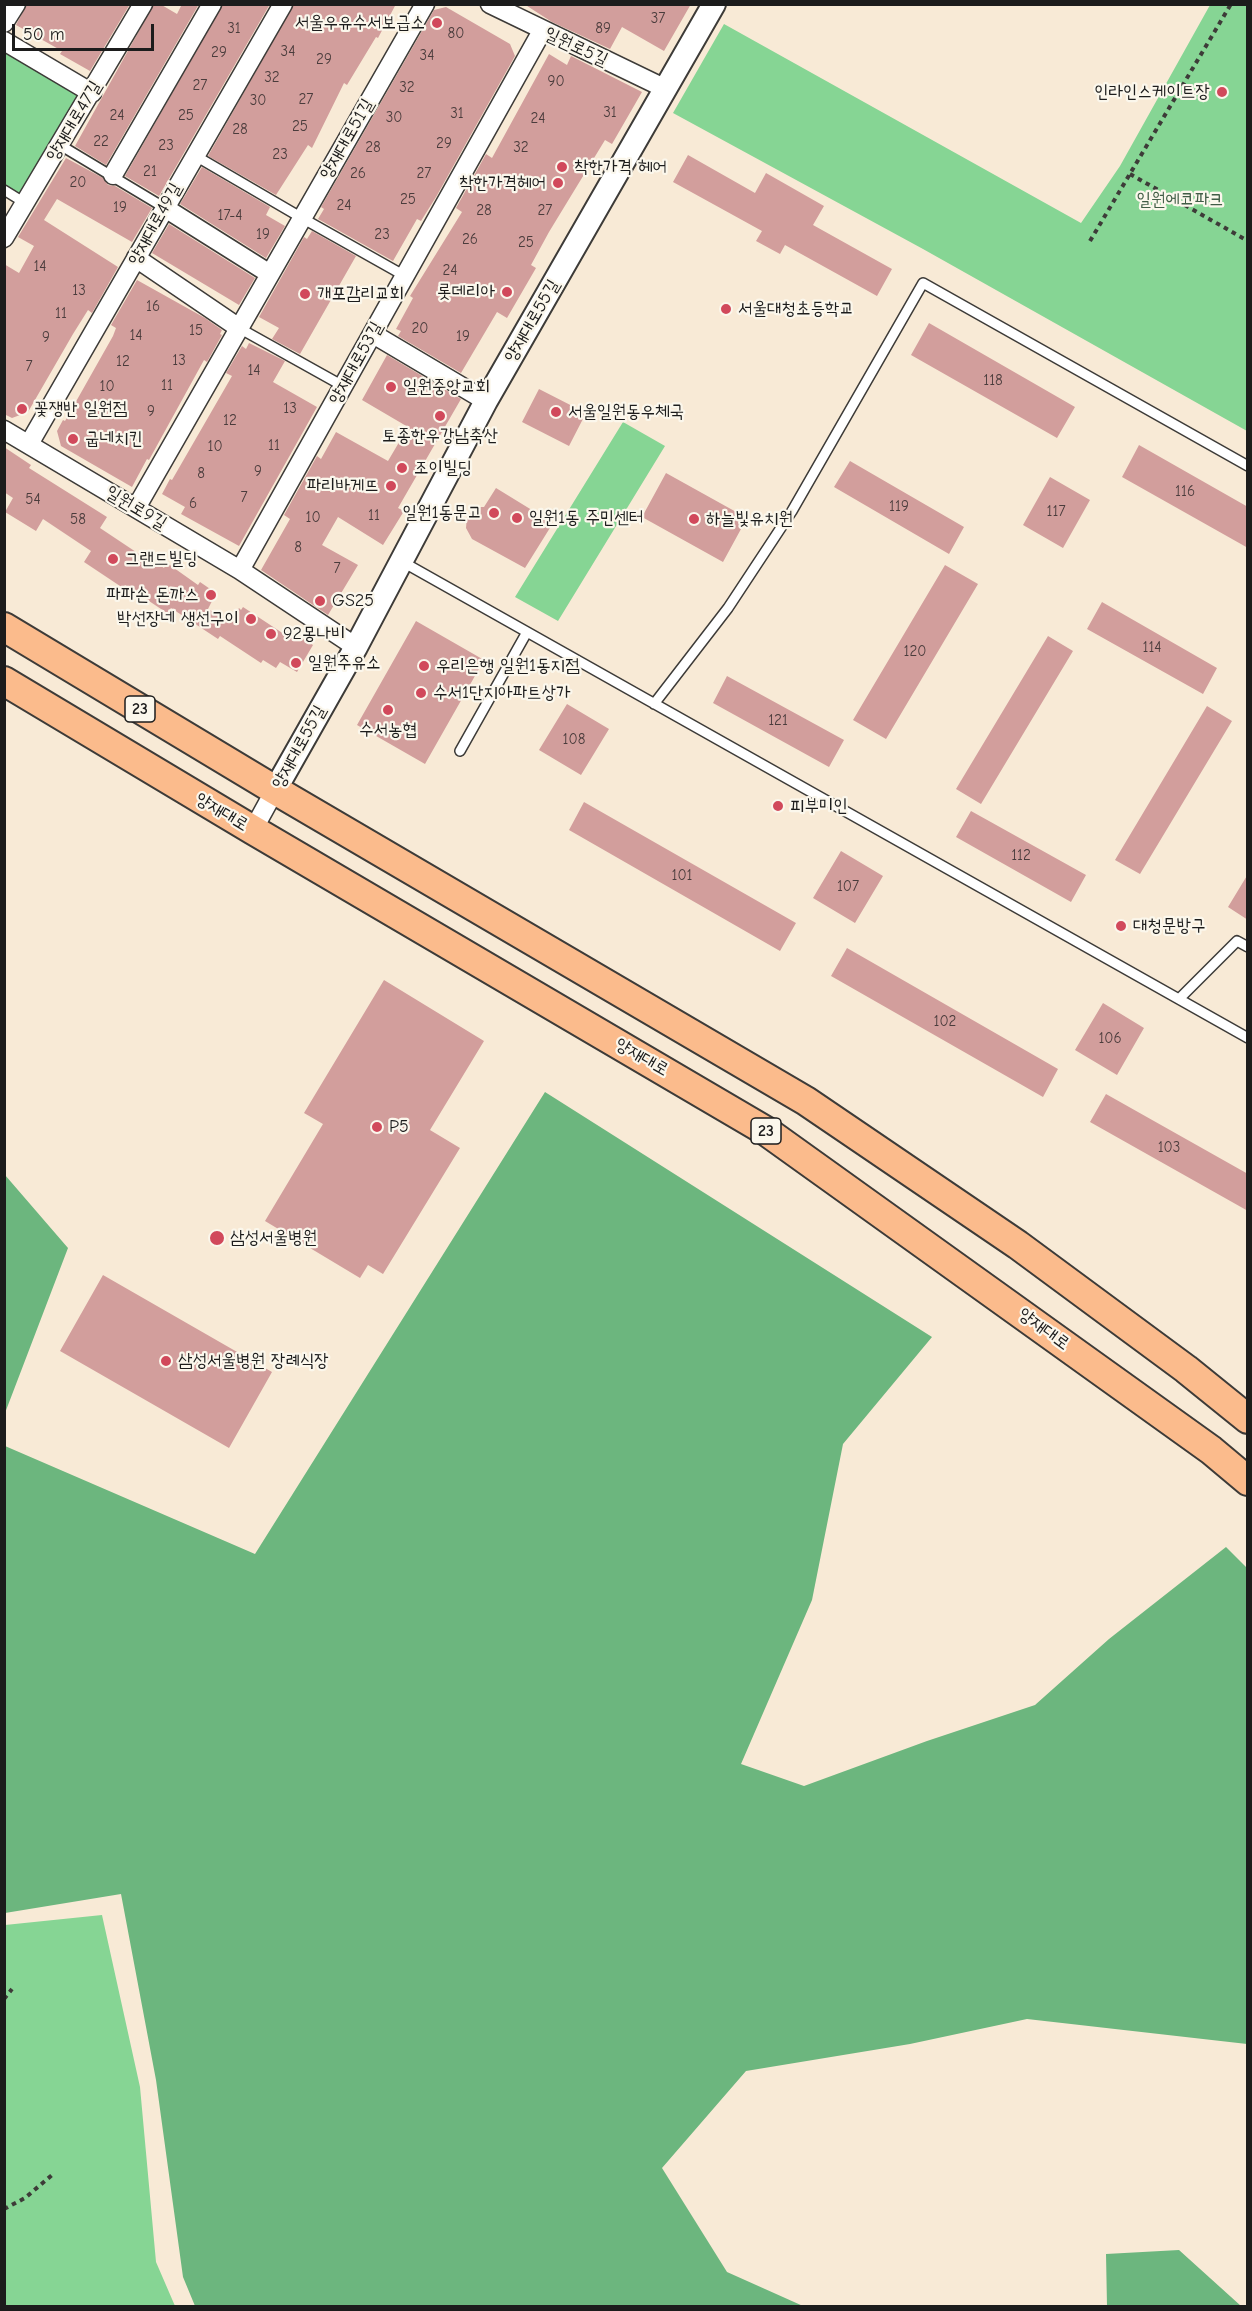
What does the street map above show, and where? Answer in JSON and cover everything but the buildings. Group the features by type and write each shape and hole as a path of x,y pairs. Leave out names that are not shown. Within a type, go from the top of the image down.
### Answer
{"main road":[{"name":"23","path":"4,627 275,790 806,1101 1018,1245 1186,1369 1248,1419"},
{"name":"양재대로","path":"4,681 766,1131 1211,1450 1248,1481"}],"street":[{"path":"4,23 16,4"},
{"name":"양재대로47길","path":"4,238 143,4"},
{"path":"113,175 212,4"},
{"name":"양재대로49길","path":"29,444 283,4"},
{"name":"양재대로51길","path":"136,508 424,4"},
{"name":"일원로5길","path":"490,4 664,88"},
{"name":"양재대로55길","path":"253,830 356,647 486,401 714,4"},
{"name":"양재대로53길","path":"240,570 542,31"},
{"path":"4,41 92,93"},
{"path":"165,208 270,274"},
{"path":"136,258 239,328"},
{"path":"373,334 486,401"},
{"name":"일원로9길","path":"4,430 240,570 356,647"}],"lane":[{"path":"60,145 165,208"},
{"path":"194,155 405,276"},
{"path":"4,190 25,203"},
{"path":"654,704 728,608 792,511 923,283 1248,465"},
{"path":"239,328 343,386"},
{"path":"401,561 1248,1038"},
{"path":"460,751 527,632"},
{"path":"1179,999 1237,941 1248,947"}],"path":[{"path":"1090,241 1231,4"},
{"path":"1130,174 1248,241"},
{"path":"4,1999 12,1989"},
{"path":"4,2208 25,2198 52,2175"}],"green space":[{"name":"일원에코파크","path":"1210,5 1247,5 1247,431 923,249 673,113 724,24 1081,223 1120,166"},
{"path":"4,45 86,94 24,197 5,185"},
{"path":"623,422 665,446 558,621 515,597"},
{"path":"545,1092 932,1337 843,1444 812,1600 741,1764 804,1786 1035,1705 1109,1639 1226,1547 1247,1568 1247,2044 1027,2019 910,2044 746,2071 662,2168 727,2272 803,2306 195,2306 183,2277 156,2080 121,1894 5,1913 5,1446 255,1554"},
{"path":"4,1175 68,1248 5,1413"},
{"path":"102,1915 140,2087 156,2262 175,2306 5,2306 5,1925"},
{"path":"1179,2250 1241,2306 1107,2306 1106,2254"}],"place":[{"name":"서울우유수서보급소","path":"437,23"},
{"name":"인라인스케이트장","path":"1222,92"},
{"name":"착한가격 헤어","path":"562,167"},
{"name":"착한가격헤어","path":"558,183"},
{"name":"롯데리아","path":"507,292"},
{"name":"개포감리교회","path":"305,294"},
{"name":"서울대청초등학교","path":"726,309"},
{"name":"일원중앙교회","path":"391,387"},
{"name":"꽃쟁반 일원점","path":"22,409"},
{"name":"서울일원동우체국","path":"556,412"},
{"name":"토종한우강남축산","path":"440,416"},
{"name":"굽네치킨","path":"73,439"},
{"name":"조이빌딩","path":"402,468"},
{"name":"파리바게뜨","path":"391,486"},
{"name":"일원1동문고","path":"494,513"},
{"name":"일원1동 주민센터","path":"517,518"},
{"name":"하늘빛유치원","path":"694,519"},
{"name":"그랜드빌딩","path":"113,559"},
{"name":"파파손 돈까스","path":"211,595"},
{"name":"GS25","path":"320,601"},
{"name":"박선장네 생선구이","path":"251,619"},
{"name":"92몽나비","path":"271,634"},
{"name":"일원주유소","path":"296,663"},
{"name":"우리은행 일원1동지점","path":"424,666"},
{"name":"수서1단지아파트상가","path":"421,693"},
{"name":"수서농협","path":"388,710"},
{"name":"피부미인","path":"778,806"},
{"name":"대청문방구","path":"1121,926"},
{"name":"P5","path":"377,1127"},
{"name":"삼성서울병원","path":"217,1238"},
{"name":"삼성서울병원 장례식장","path":"166,1361"}]}
